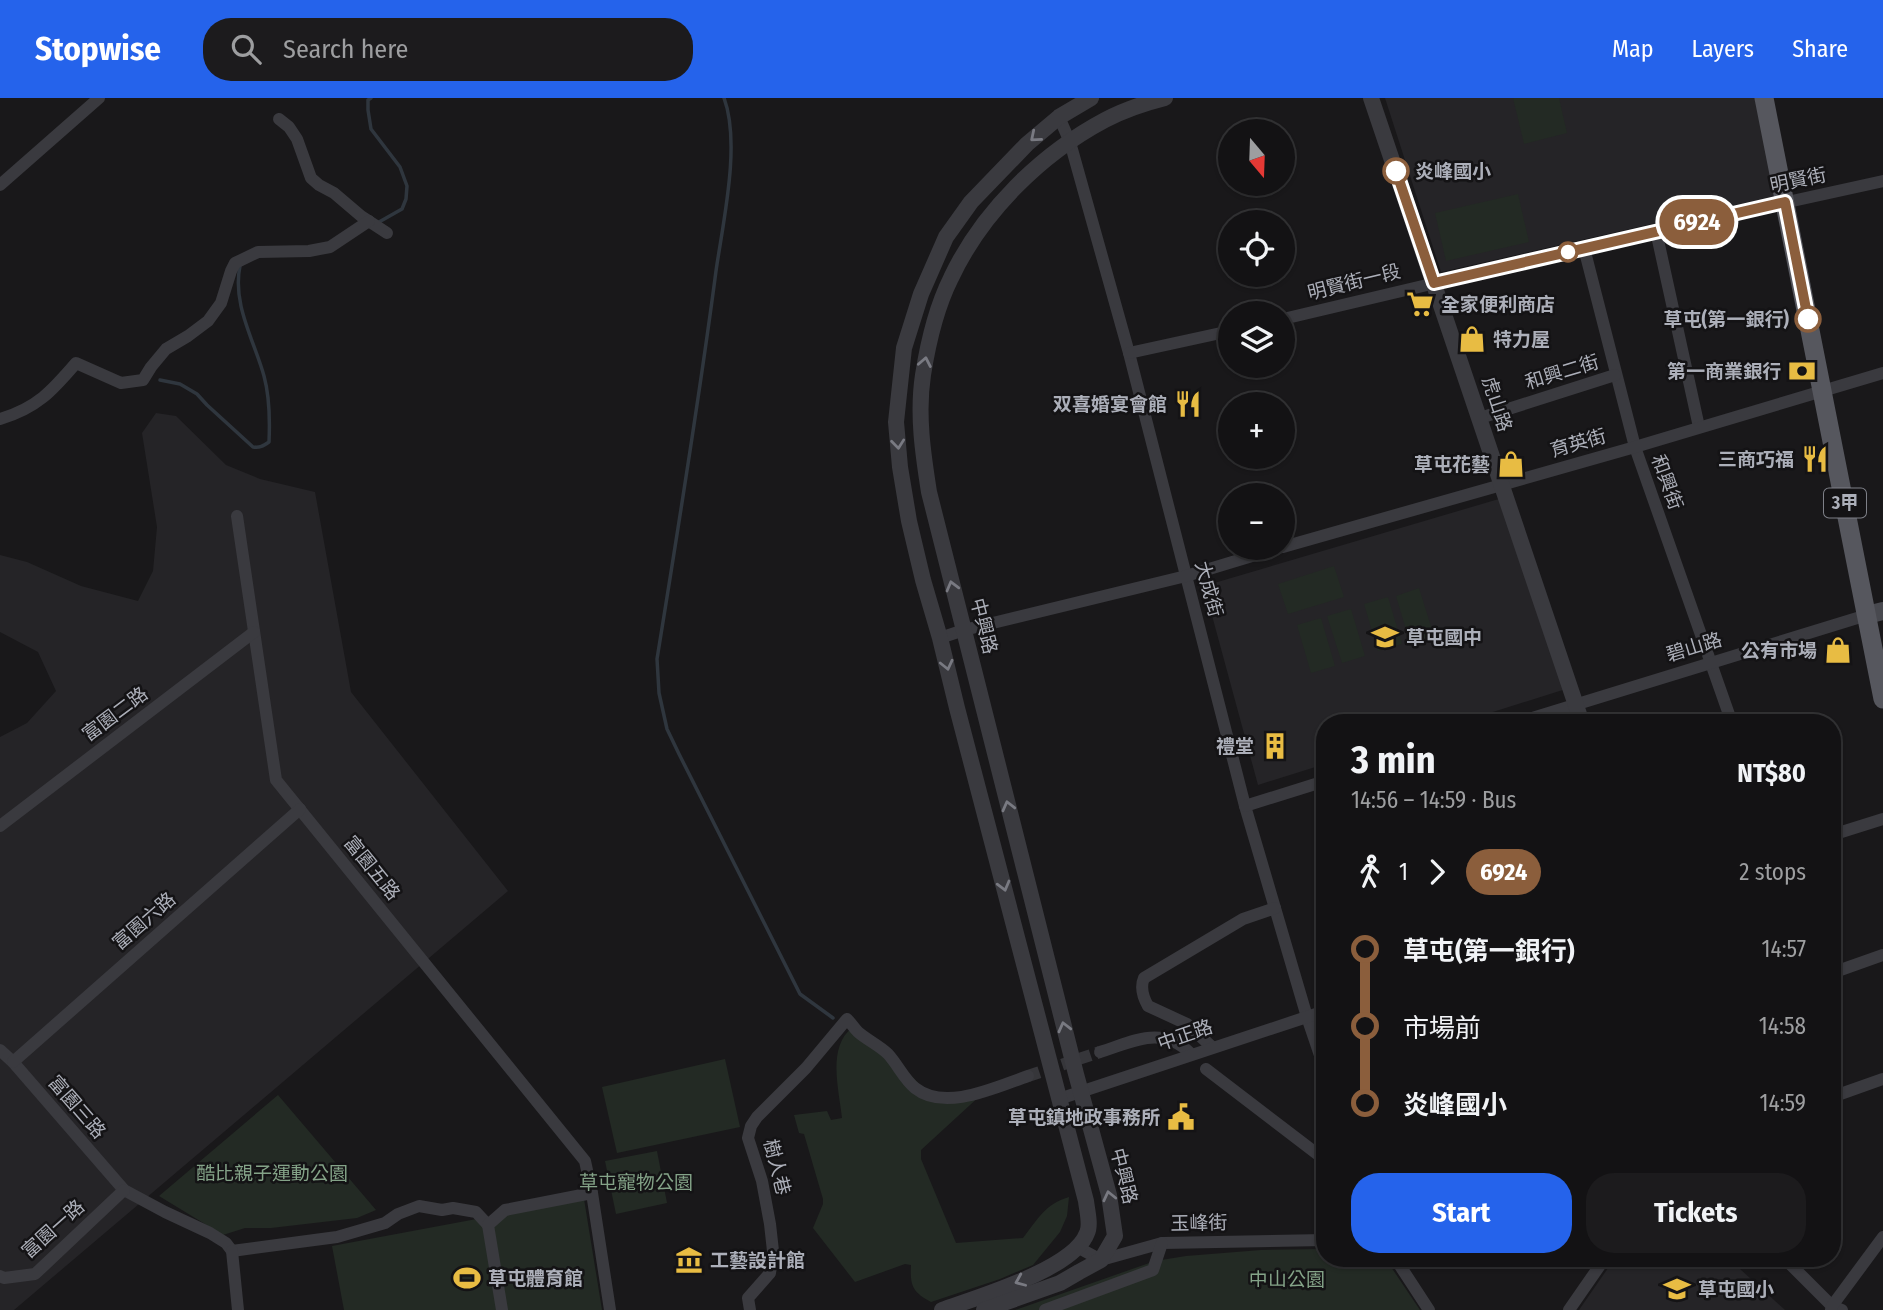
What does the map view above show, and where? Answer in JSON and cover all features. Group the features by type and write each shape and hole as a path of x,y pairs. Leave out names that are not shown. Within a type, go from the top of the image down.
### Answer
{"main road":[{"name":"3甲","path":"1764,98 1823,391 1875,613 1883,699"}],"street":[{"path":"79,98 82,114"},
{"path":"0,185 99,98"},
{"path":"942,1310 1046,1269 1079,1248 1089,1231 1086,1201 909,521 896,422 904,348 921,294 946,237 971,202 1027,144 1059,117 1091,98"},
{"name":"中興路","path":"1101,1260 1115,1236 1113,1217 929,492 920,407 930,337 950,279 980,228 1017,187 1070,142 1106,120 1145,103 1165,98"},
{"name":"虎山路","path":"1371,98 1579,714"},
{"name":"大成街","path":"1059,117 1070,142 1129,353 1245,806 1316,1044"},
{"path":"0,419 35,404 53,390 76,363 121,383 143,380 150,367 166,349 208,321 221,303 235,263 258,252 309,251 330,247 377,227 311,178 297,139 279,119"},
{"name":"明賢街","path":"1434,283 1883,181"},
{"path":"1656,231 1699,427"},
{"name":"和興街","path":"1584,248 1634,447 1729,714"},
{"name":"明賢街一段","path":"1295,316 1434,283"},
{"path":"1129,353 1218,334"},
{"name":"育英街","path":"1295,543 1883,373"},
{"name":"和興二街","path":"1480,418 1615,375"},
{"name":"富園五路","path":"237,516 276,780 585,1161 610,1310"},
{"name":"育英街","path":"940,638 1186,576 1238,560"},
{"name":"碧山路","path":"1546,714 1875,613"},
{"name":"富園二路","path":"0,827 254,632"},
{"path":"1245,806 1316,784"},
{"name":"富園六路","path":"13,1062 300,809"},
{"path":"1841,832 1883,819"},
{"path":"1212,1047 1187,1024 1148,1006 1142,985 1144,978 1244,919 1275,908"},
{"path":"1841,970 1883,955"},
{"name":"中正路","path":"1059,1099 1316,1014"},
{"name":"樹人巷","path":"750,1310 748,1298 770,1273 773,1251 762,1181 748,1138 751,1126 848,1019 859,1033 892,1058 916,1089 936,1098 956,1098 1028,1076"},
{"path":"1100,1052 1152,1036 1177,1042 1191,1054"},
{"name":"富園三路","path":"0,1050 124,1190"},
{"path":"1206,1069 1316,1153"},
{"path":"1841,1094 1883,1079"},
{"path":"124,1190 226,1243 232,1251 238,1310"},
{"name":"富園一路","path":"0,1276 5,1278 35,1274 124,1190"},
{"path":"488,1225 505,1210 592,1193"},
{"path":"232,1251 337,1237 385,1223 398,1214 419,1206 476,1212 488,1225 502,1310"},
{"path":"1793,1267 1835,1309 1883,1237"},
{"name":"玉峰街","path":"1101,1260 1162,1243 1316,1240"},
{"path":"1045,1310 1153,1270 1162,1243"},
{"path":"1079,1248 1101,1260"},
{"path":"984,1310 1060,1283 1101,1260"},
{"path":"1401,1267 1429,1310"},
{"path":"1569,1310 1599,1267"}],"shaded area":[{"name":"炎峰國小","path":"1385,98 1755,98 1775,196 1441,272"},
{"path":"156,413 176,416 226,465 260,479 315,492 351,692 508,891 14,1310 0,1310 0,737 27,723 56,691 38,652 0,632 0,555 27,562 81,586 138,601 153,571 157,527 142,433"},
{"name":"草屯國中","path":"1509,496 1569,688 1487,714 1316,714 1316,767 1258,785 1204,586"},
{"name":"草屯國小","path":"1609,1267 1738,1267 1785,1310 1579,1310"}],"green space":[{"path":"1513,98 1559,98 1567,133 1524,144"},
{"path":"1518,194 1529,242 1446,261 1435,213"},
{"path":"1334,566 1344,597 1288,614 1278,584"},
{"path":"1419,588 1434,636 1410,643 1396,596"},
{"path":"1388,597 1402,644 1378,651 1364,604"},
{"path":"1351,609 1365,656 1342,663 1327,616"},
{"path":"1321,618 1335,666 1311,673 1297,625"},
{"path":"852,1028 901,1065 930,1095 982,1094 921,1150 921,1159 956,1243 1023,1238 1048,1208 1069,1197 1067,1216 1060,1232 1033,1265 931,1302 914,1287 911,1265 905,1264 855,1282 813,1228 823,1199 804,1134 799,1133 794,1115 827,1111 831,1120 842,1118 837,1057 844,1036"},
{"path":"725,1059 740,1127 617,1153 602,1087"},
{"name":"酷比親子運動公園","path":"278,1095 376,1210 357,1218 271,1228 245,1228 223,1235 159,1196"},
{"name":"草屯寵物公園","path":"657,1151 667,1203 616,1214 605,1161"},
{"name":"草屯體育館","path":"584,1199 602,1310 344,1310 332,1246"},
{"name":"中山公園","path":"1316,1249 1316,1267 1391,1267 1420,1310 1015,1310 1155,1261 1261,1250"}],"waterway":[{"path":"371,98 368,100 371,129 400,167 407,186 402,209 379,222"},
{"path":"724,98 731,138 729,183 657,659 659,693 667,729 800,994 833,1018"},
{"path":"160,380 180,384 197,394 253,447 269,442 267,392 241,308 238,280 240,266"}],"tunnel":[{"path":"1028,1076 1100,1052"}],"bus line":[{"name":"6924","path":"1396,171 1434,283 1785,202 1808,319"}],"place":[{"name":"炎峰國小","path":"1396,171"},
{"name":"全家便利商店","path":"1420,304"},
{"name":"草屯(第一銀行)","path":"1808,319"},
{"name":"特力屋","path":"1472,339"},
{"name":"第一商業銀行","path":"1802,371"},
{"name":"双喜婚宴會館","path":"1188,404"},
{"name":"三商巧福","path":"1815,459"},
{"name":"草屯花藝","path":"1511,464"},
{"name":"草屯國中","path":"1385,637"},
{"name":"公有市場","path":"1838,650"},
{"name":"禮堂","path":"1275,746"},
{"name":"草屯鎮地政事務所","path":"1181,1117"},
{"name":"工藝設計館","path":"689,1260"},
{"name":"草屯體育館","path":"467,1278"},
{"name":"草屯國小","path":"1677,1289"}]}
